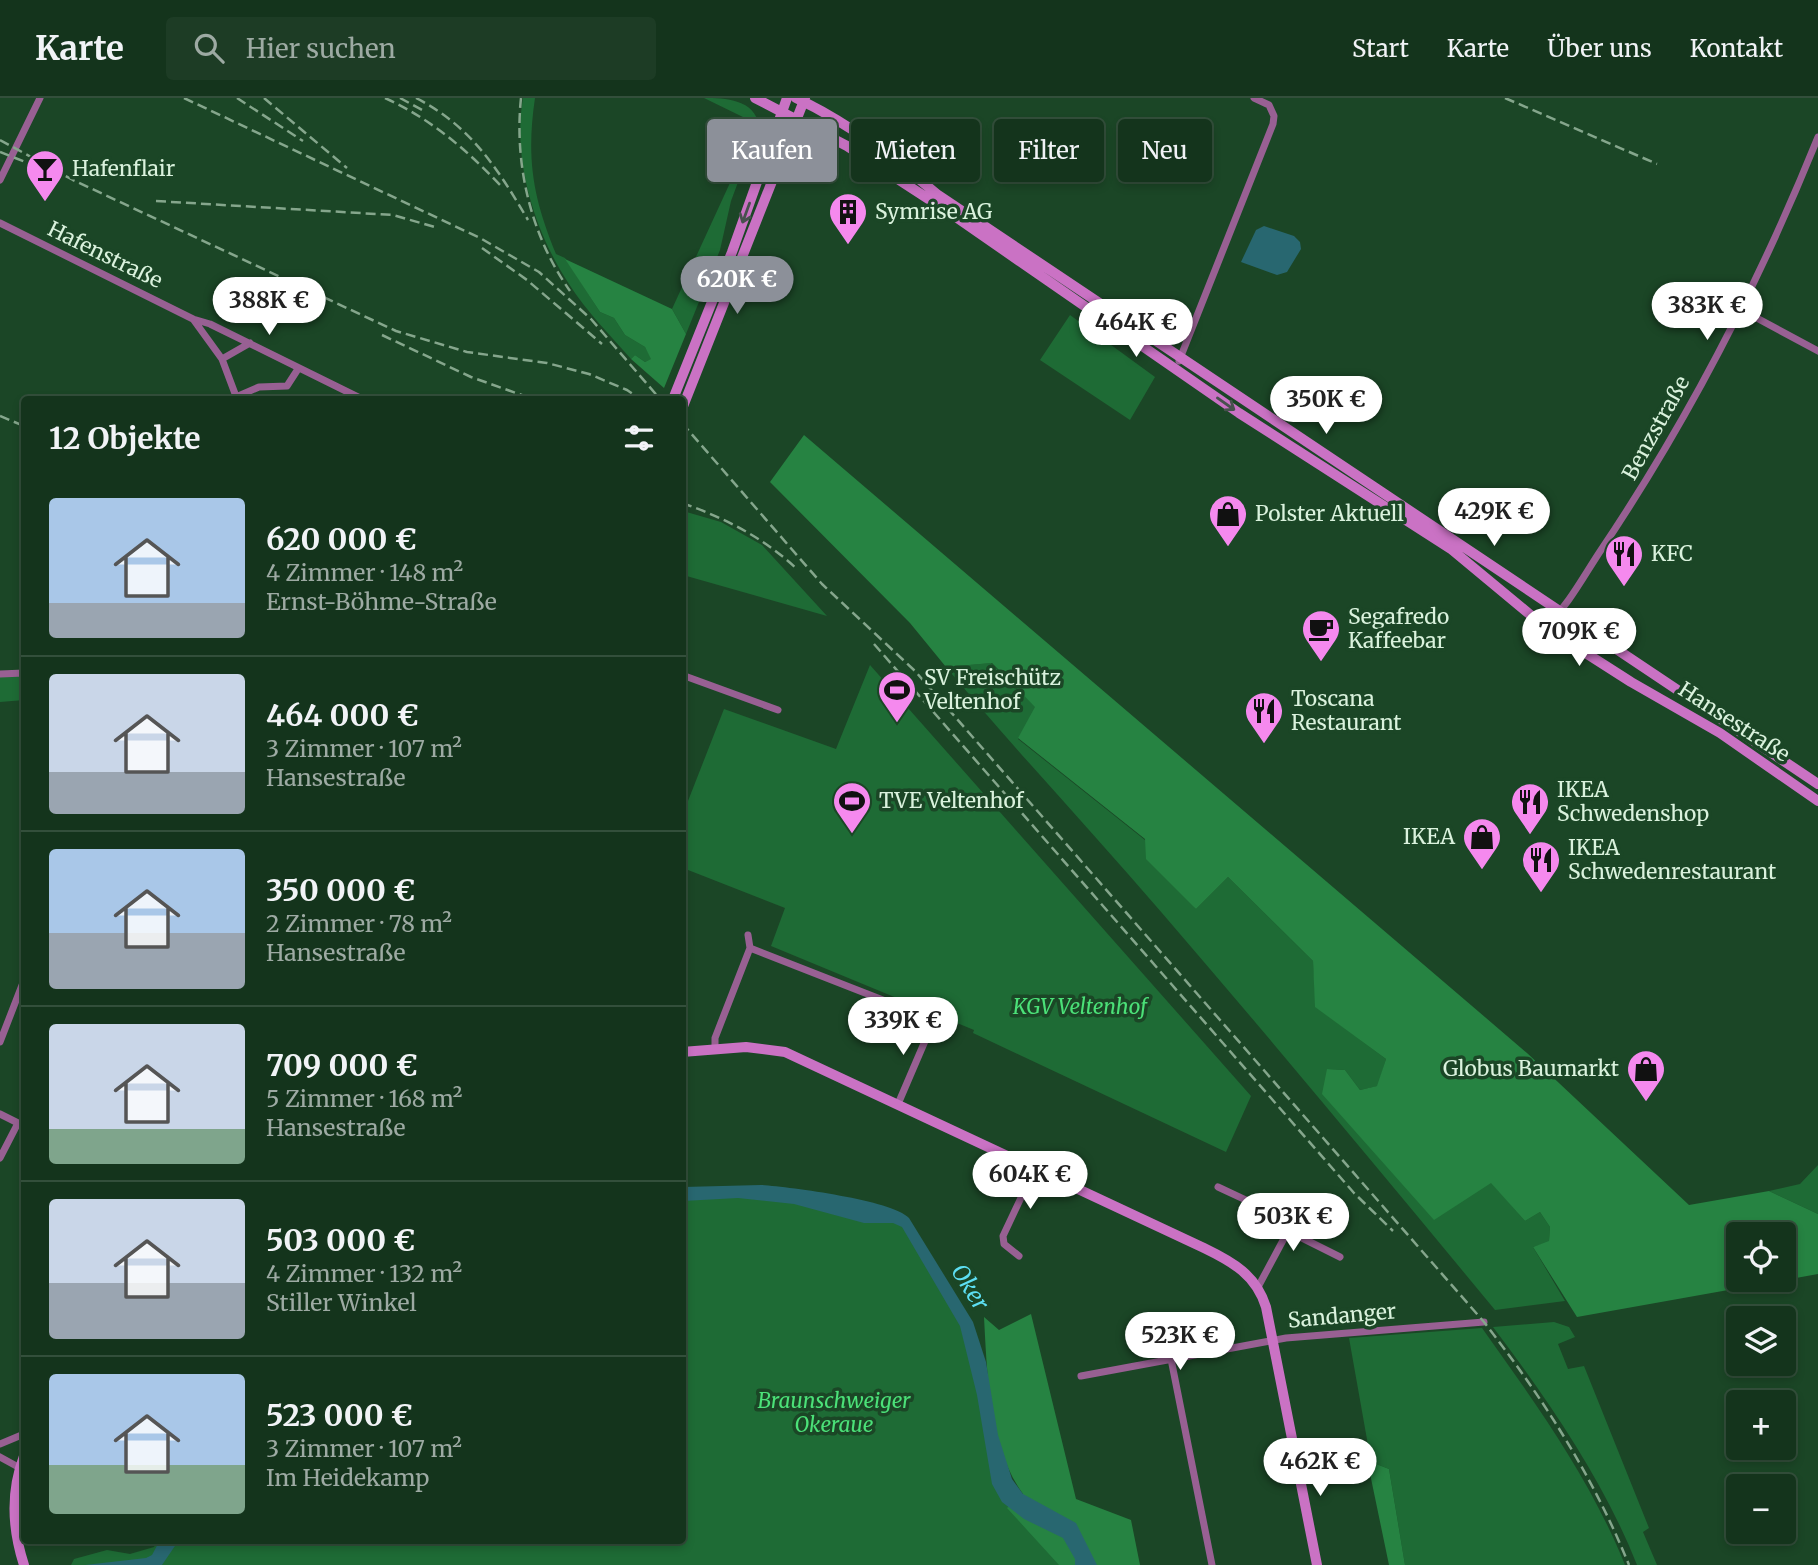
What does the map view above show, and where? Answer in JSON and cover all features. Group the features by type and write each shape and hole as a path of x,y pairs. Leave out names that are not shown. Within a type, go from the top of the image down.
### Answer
{"main road":[{"name":"Hansestraße","path":"755,98 847,146 1561,612 1818,784"},
{"path":"675,395 732,252 787,98"},
{"name":"Hansestraße","path":"802,99 840,121 903,165 938,195 1451,549 1545,627 1631,682 1720,733 1818,801"},
{"path":"686,401 797,118 802,99"},
{"path":"686,1052 746,1047 785,1052 1222,1257 1244,1271 1258,1287 1273,1340 1317,1565"},
{"path":"21,1465 13,1518 24,1565"}],"street":[{"path":"0,180 40,98"},
{"path":"1178,363 1272,124 1274,116 1269,105 1254,98"},
{"name":"Benzstraße","path":"1545,627 1561,612 1648,478 1740,309 1818,137"},
{"name":"Hafenstraße","path":"0,223 356,396"},
{"path":"1740,309 1818,351"},
{"name":"Hafenstraße","path":"193,319 222,359 236,396"},
{"path":"222,359 250,343"},
{"name":"Hafenstraße","path":"241,396 259,387 287,386 298,369"},
{"path":"0,674 21,673"},
{"path":"686,676 778,710"},
{"path":"715,1049 715,1038 750,948 748,935"},
{"path":"750,948 934,1020 898,1104"},
{"path":"0,1042 21,988"},
{"path":"0,1114 21,1125 0,1158"},
{"path":"1019,1256 1004,1244 1003,1236 1035,1168"},
{"path":"1218,1187 1280,1216 1288,1231 1340,1257"},
{"path":"1258,1287 1288,1231"},
{"name":"Sandanger","path":"1081,1376 1273,1340 1483,1322"},
{"path":"1171,1359 1212,1565"},
{"path":"0,1444 21,1435"},
{"path":"0,1457 20,1468"}],"green space":[{"path":"523,98 535,98 531,140 534,178 542,215 556,254 565,258 600,312 614,318 625,335 645,347 652,359 645,362 635,355 631,359 598,323 576,294 546,242 529,195 524,171 520,122"},
{"path":"704,98 738,102 752,110 757,119 745,118"},
{"path":"730,182 738,182 720,250 686,334 672,309"},
{"path":"565,259 672,309 686,334 664,388 631,359 635,355 645,362 651,359 645,347 625,335 614,318 600,312"},
{"path":"1070,315 1155,377 1130,420 1040,360"},
{"path":"804,435 1527,1053 1689,1205 1769,1191 1818,1214 1818,1274 1796,1278 1796,1222 1726,1222 1726,1290 1577,1317 1533,1247 1549,1241 1550,1227 1540,1212 1525,1221 1491,1183 1434,1220 1322,1094 1327,1069 1345,1070 1360,1090 1377,1086 1386,1059 1315,1007 1313,961 1228,877 1196,909 1146,859 1145,839 1018,738 1035,707 992,663 946,667 910,623 770,482"},
{"path":"686,512 721,522 762,545 827,616 686,576"},
{"path":"991,663 1036,707 1018,739 1145,840 1196,909 1228,877 1313,961 1316,1007 1386,1059 1378,1086 1360,1090 1345,1070 1327,1069 1491,1182 1525,1221 1540,1212 1550,1227 1549,1242 1533,1247 1565,1301 1495,1310 1204,962 946,667"},
{"name":"TVE Veltenhof","path":"870,665 1251,1096 1226,1152 973,1033 974,1030 771,946 785,908 686,869 686,801 724,709 836,749"},
{"path":"21,673 21,700 0,702 0,675"},
{"path":"1818,1165 1818,1214 1769,1191 1800,1184"},
{"name":"Braunschweiger Okeraue","path":"764,1193 896,1219 908,1229 970,1325 1006,1486 1087,1565 71,1565 74,1559 107,1550 130,1554 154,1547 156,1544 686,1544 686,1195"},
{"path":"1031,1314 1076,1499 1131,1520 1140,1565 1059,1565 1007,1508 1023,1494 1003,1454 997,1432 989,1385 984,1317 999,1330"},
{"path":"1554,1322 1569,1327 1575,1337 1558,1344 1568,1369 1584,1366 1649,1528 1643,1532 1657,1565 1637,1565 1608,1502 1573,1441 1493,1327"},
{"path":"1482,1328 1542,1413 1579,1472 1625,1565 1405,1565 1389,1469 1371,1462 1349,1338"},
{"path":"1371,1462 1389,1469 1405,1565 1389,1565 1368,1464"}],"water":[{"path":"1264,226 1294,236 1300,242 1301,249 1287,272 1277,275 1241,262 1256,230"},
{"path":"761,1185 816,1192 862,1200 899,1211 909,1218 973,1322 986,1362 998,1435 1012,1479 1023,1494 1076,1523 1097,1565 1075,1565 1075,1559 1063,1538 1024,1519 1002,1502 992,1484 977,1395 960,1326 902,1227 893,1223 864,1223 794,1204 738,1198 686,1201 686,1187"},
{"path":"158,1544 176,1544 162,1565 85,1565 146,1558 152,1555"}],"railway":[{"path":"184,98 480,238 539,272 591,319 657,396"},
{"path":"237,98 303,141"},
{"path":"264,98 347,168"},
{"path":"385,98 447,136 501,186"},
{"path":"400,98 424,111"},
{"path":"416,98 468,135 494,166 528,220"},
{"path":"521,98 520,149 528,199 545,247 570,291"},
{"path":"1505,98 1657,164"},
{"path":"0,140 73,180 396,331 467,352 547,363 589,374 636,396"},
{"path":"0,152 33,165"},
{"path":"156,201 393,215 438,228"},
{"path":"482,248 527,280 602,344"},
{"path":"382,335 471,377 525,396"},
{"path":"0,416 21,425"},
{"path":"686,428 822,584 915,671 1484,1322 1546,1409 1583,1469 1629,1565"},
{"path":"686,505 743,530 797,569"},
{"path":"874,644 1354,1193 1393,1231"}],"place":[{"name":"Hafenflair","path":"45,203"},
{"name":"Symrise AG","path":"848,246"},
{"name":"Polster Aktuell","path":"1228,548"},
{"name":"KFC","path":"1624,588"},
{"name":"Segafredo Kaffeebar","path":"1321,663"},
{"name":"SV Freischütz Veltenhof","path":"897,724"},
{"name":"Toscana Restaurant","path":"1264,745"},
{"name":"TVE Veltenhof","path":"852,835"},
{"name":"IKEA Schwedenshop","path":"1530,836"},
{"name":"IKEA","path":"1482,871"},
{"name":"IKEA Schwedenrestaurant","path":"1541,894"},
{"name":"Globus Baumarkt","path":"1646,1103"}],"park label":[{"name":"KGV Veltenhof","path":"1080,1007"}],"water label":[{"name":"Oker","path":"970,1287"}]}
